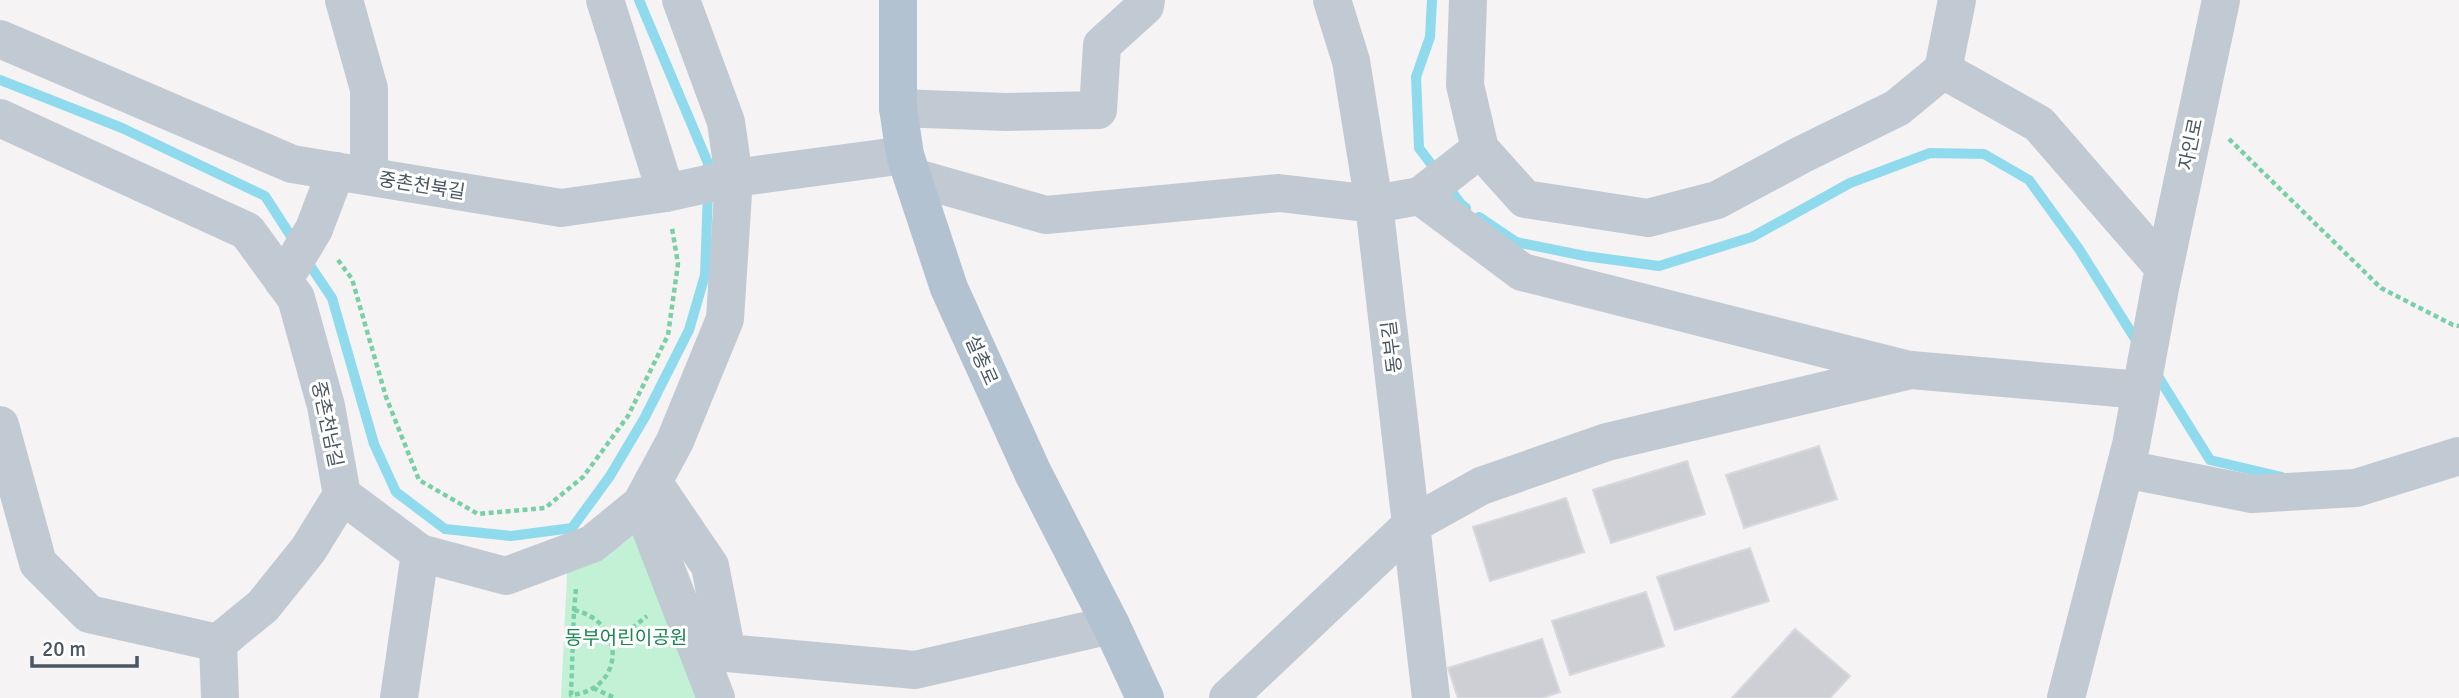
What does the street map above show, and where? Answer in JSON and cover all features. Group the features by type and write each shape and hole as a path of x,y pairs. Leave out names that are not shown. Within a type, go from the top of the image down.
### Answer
{"main road":[{"name":"설총로","path":"898,0 898,108 909,166 949,288 1033,473 1145,698"}],"street":[{"path":"284,281 314,229 353,174 369,89 344,0"},
{"path":"605,0 666,194"},
{"path":"218,643 263,606 307,550 342,495 420,553 506,576 592,544 647,493 675,441 724,319 734,178 726,122 681,0"},
{"path":"898,108 1006,112 1098,110 1102,45 1145,6 1146,0"},
{"name":"동부길","path":"1332,0 1350,61 1374,204 1431,698"},
{"path":"1468,0 1465,85 1480,149 1525,199 1648,218 1717,200 1897,108 1942,71 1957,0"},
{"name":"자인로","path":"2128,457 2162,278 2221,0"},
{"name":"중촌천북길","path":"0,39 292,164 561,208 666,194 734,178 909,166"},
{"path":"1942,71 2039,124 2162,278"},
{"name":"중촌천남길","path":"0,118 247,231 296,298 326,406 342,495"},
{"path":"909,166 1046,215 1279,193 1374,204 1420,196 1480,149"},
{"path":"1420,196 1522,272 1911,370 2141,390"},
{"path":"1228,698 1411,525 1481,486 1607,442 1911,370"},
{"path":"0,425 38,563 89,614 218,643"},
{"path":"2066,698 2128,457 2252,494 2356,488 2459,456"},
{"path":"647,493 710,566 727,653 915,670 1111,625"},
{"path":"647,493 716,698"},
{"path":"399,698 420,553"},
{"path":"218,643 220,698"}],"path":[{"path":"2198,107 2381,288 2459,326"},
{"path":"314,229 352,279 386,397 419,480 478,514 545,508 583,477 628,416 668,335 678,264 666,194"},
{"path":"574,610 587,613 608,631 613,658 609,671 601,682 590,690 571,696 574,610 578,549"},
{"path":"593,685 592,688 615,698"}],"green space":[{"name":"동부어린이공원","path":"641,504 716,698 561,698 568,553"}],"building":[{"path":"1819,446 1837,499 1744,528 1726,475"},
{"path":"1687,461 1705,514 1611,543 1593,490"},
{"path":"1566,498 1584,552 1490,581 1473,527"},
{"path":"1750,548 1769,601 1675,630 1657,577"},
{"path":"1646,592 1664,646 1570,675 1552,621"},
{"path":"1795,629 1850,676 1830,698 1732,698"},
{"path":"1542,639 1560,692 1542,698 1458,698 1448,668"}],"waterway":[{"path":"639,0 708,163 708,176"},
{"path":"1432,0 1430,37 1416,77 1419,148 1466,208"},
{"path":"0,80 122,128 265,196 296,244"},
{"path":"1479,217 1516,242 1585,256 1659,266 1752,237 1850,183 1930,153 1984,154 2029,180 2079,249 2139,345"},
{"path":"305,258 332,298 374,444 396,492 445,529 511,536 572,528 610,476 645,417 689,330 705,275 708,192"},
{"path":"2154,370 2210,460 2282,477"}]}
